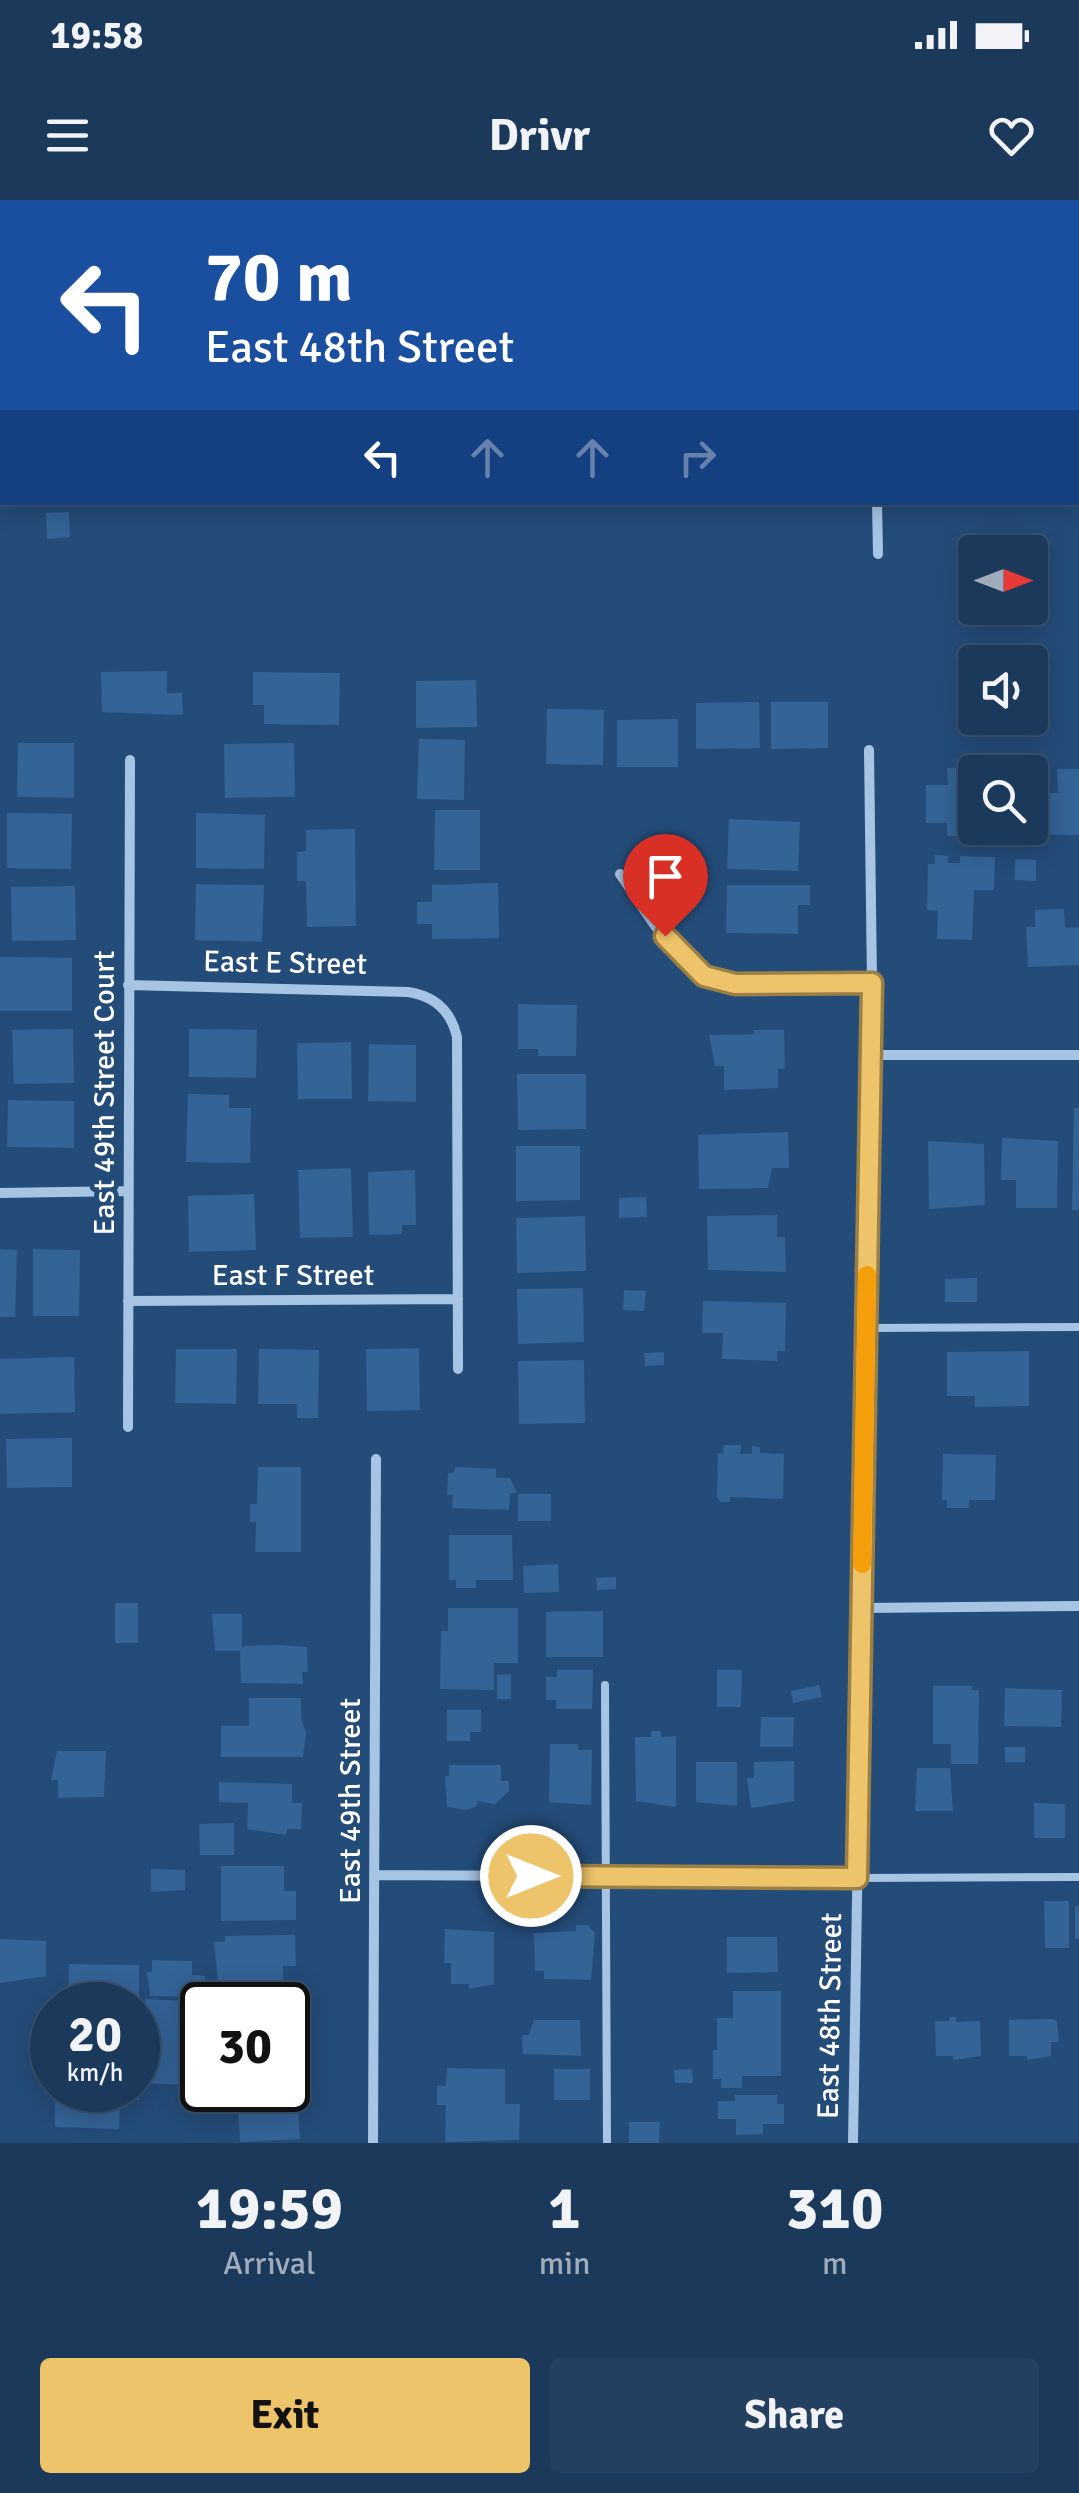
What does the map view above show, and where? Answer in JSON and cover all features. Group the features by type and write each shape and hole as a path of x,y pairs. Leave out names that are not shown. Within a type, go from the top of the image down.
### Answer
{"street":[{"path":"877,505 878,554"},
{"name":"East 48th Street","path":"853,2143 872,983 869,750"},
{"name":"East 49th Street Court","path":"128,1426 130,760"},
{"path":"620,874 665,936 704,976 735,984 872,983"},
{"name":"East E Street","path":"128,984 408,992 438,1004 453,1022 456,1038 458,1299"},
{"path":"870,1054 1079,1054"},
{"path":"0,1193 128,1191"},
{"path":"458,1299 458,1369"},
{"name":"East F Street","path":"128,1301 458,1299"},
{"name":"East 49th Street","path":"373,2143 376,1459"},
{"path":"862,1608 1079,1606"},
{"path":"374,1875 857,1878"}],"lane":[{"path":"866,1328 1079,1328"},
{"path":"605,1685 607,2143"},
{"path":"857,1878 1079,1877"}],"building":[{"path":"69,512 70,537 47,539 46,513"},
{"path":"167,671 167,693 182,693 183,715 102,712 101,672"},
{"path":"253,672 340,673 339,725 264,724 264,705 253,705"},
{"path":"476,680 477,727 416,728 416,681"},
{"path":"759,702 760,748 696,749 696,703"},
{"path":"771,702 828,702 828,748 771,749"},
{"path":"547,709 604,710 603,765 546,764"},
{"path":"678,719 678,767 617,767 617,720"},
{"path":"419,739 465,740 464,800 417,799"},
{"path":"18,743 74,743 74,798 17,797"},
{"path":"294,743 295,797 225,798 224,744"},
{"path":"947,768 958,768 958,836 947,836 947,823 926,823 926,785 948,785"},
{"path":"1057,769 1079,769 1079,835 1048,834 1048,793 1058,793"},
{"path":"435,810 480,810 480,870 434,870"},
{"path":"7,813 72,814 71,869 7,868"},
{"path":"196,813 265,815 264,869 196,868"},
{"path":"729,819 800,822 798,871 727,869"},
{"path":"355,829 356,926 307,927 306,881 297,881 297,852 306,851 306,830"},
{"path":"935,855 948,856 948,863 960,863 960,856 995,857 994,890 974,890 972,940 937,939 938,911 927,910 928,864 935,864"},
{"path":"1015,859 1036,860 1036,881 1015,880"},
{"path":"498,883 499,938 432,939 432,924 417,924 417,902 432,902 432,885"},
{"path":"196,884 264,885 262,942 195,940"},
{"path":"727,885 810,885 810,905 798,905 798,934 726,933"},
{"path":"75,886 76,940 12,941 11,887"},
{"path":"1064,909 1065,928 1079,927 1079,965 1028,967 1026,927 1035,927 1035,910"},
{"path":"0,957 72,958 72,1011 0,1011"},
{"path":"518,1004 577,1005 576,1056 538,1056 538,1049 518,1049"},
{"path":"73,1029 74,1083 14,1084 12,1030"},
{"path":"189,1029 257,1030 256,1078 189,1077"},
{"path":"754,1030 784,1030 785,1069 778,1069 778,1088 724,1090 724,1066 715,1066 709,1035 754,1034"},
{"path":"351,1042 352,1099 298,1099 297,1043"},
{"path":"369,1044 416,1045 416,1102 368,1101"},
{"path":"517,1074 586,1074 586,1129 518,1130"},
{"path":"188,1094 229,1095 229,1108 251,1108 250,1163 186,1162"},
{"path":"8,1100 74,1101 74,1148 7,1147"},
{"path":"1074,1108 1079,1108 1079,1210 1072,1210"},
{"path":"788,1132 789,1168 772,1168 768,1188 699,1189 698,1135"},
{"path":"1002,1138 1058,1141 1057,1208 1016,1208 1016,1180 1001,1180"},
{"path":"928,1141 984,1144 985,1205 929,1209"},
{"path":"516,1146 580,1146 580,1200 516,1201"},
{"path":"351,1168 353,1237 300,1238 298,1170"},
{"path":"415,1170 416,1225 402,1225 402,1234 369,1235 368,1172"},
{"path":"254,1194 256,1250 189,1252 188,1196"},
{"path":"646,1197 647,1217 619,1218 619,1198"},
{"path":"777,1215 777,1237 785,1237 786,1272 708,1270 707,1216"},
{"path":"585,1216 586,1271 517,1273 516,1218"},
{"path":"0,1249 17,1250 15,1317 0,1317"},
{"path":"33,1249 80,1250 79,1316 33,1316"},
{"path":"977,1278 977,1302 945,1302 945,1279"},
{"path":"583,1288 584,1342 518,1344 517,1289"},
{"path":"624,1290 646,1291 644,1311 623,1310"},
{"path":"703,1301 786,1303 785,1351 777,1351 777,1361 722,1359 723,1333 702,1333"},
{"path":"419,1348 420,1410 367,1411 366,1349"},
{"path":"176,1349 237,1349 236,1404 175,1403"},
{"path":"259,1349 319,1350 318,1418 297,1418 297,1404 258,1404"},
{"path":"1029,1351 1029,1406 975,1407 975,1396 947,1396 947,1352"},
{"path":"664,1352 664,1365 645,1366 644,1353"},
{"path":"74,1357 75,1412 0,1414 0,1359"},
{"path":"584,1360 585,1423 519,1424 518,1361"},
{"path":"72,1438 72,1487 7,1488 6,1439"},
{"path":"724,1445 741,1445 740,1454 752,1454 752,1446 760,1447 760,1453 784,1454 783,1499 730,1497 730,1502 721,1502 717,1497 718,1453 723,1453"},
{"path":"943,1454 996,1455 995,1500 969,1500 969,1508 947,1508 947,1500 942,1500"},
{"path":"258,1467 301,1467 301,1552 255,1552 256,1522 250,1522 250,1504 257,1504"},
{"path":"455,1467 496,1469 496,1478 510,1478 517,1493 510,1493 509,1510 452,1508 453,1495 447,1495 448,1473 454,1473"},
{"path":"518,1494 551,1494 551,1521 518,1521"},
{"path":"449,1535 512,1535 513,1580 476,1580 476,1588 456,1588 456,1580 449,1580"},
{"path":"558,1564 559,1592 524,1593 523,1566"},
{"path":"616,1577 616,1589 597,1590 596,1578"},
{"path":"115,1603 138,1603 138,1643 115,1643"},
{"path":"448,1608 518,1608 518,1663 494,1663 494,1690 440,1689 441,1631 448,1631"},
{"path":"603,1611 603,1657 546,1657 546,1612"},
{"path":"212,1614 242,1614 242,1651 215,1651"},
{"path":"244,1646 307,1647 308,1672 302,1672 303,1684 241,1683 240,1652"},
{"path":"557,1670 593,1670 592,1709 556,1709 556,1700 546,1700 546,1677 557,1677"},
{"path":"717,1670 742,1670 741,1707 717,1707"},
{"path":"511,1674 511,1699 497,1699 497,1675"},
{"path":"819,1685 822,1697 793,1703 791,1691"},
{"path":"933,1686 972,1686 972,1690 979,1690 978,1764 951,1764 951,1744 933,1744"},
{"path":"1005,1688 1062,1690 1061,1727 1004,1726"},
{"path":"249,1698 301,1698 306,1732 303,1757 221,1757 221,1726 249,1726"},
{"path":"447,1710 481,1710 481,1732 470,1732 470,1741 447,1741"},
{"path":"761,1717 794,1717 793,1747 760,1747"},
{"path":"651,1731 661,1731 661,1737 676,1736 676,1807 636,1801 635,1737 651,1737"},
{"path":"550,1744 578,1744 578,1750 592,1750 591,1805 549,1802"},
{"path":"1005,1747 1025,1747 1025,1762 1005,1762"},
{"path":"57,1751 106,1751 104,1797 58,1798 58,1780 51,1780"},
{"path":"794,1761 794,1801 751,1808 747,1778 754,1778 754,1762"},
{"path":"696,1762 737,1762 737,1806 696,1802"},
{"path":"449,1765 501,1765 501,1781 509,1781 509,1791 495,1804 477,1801 477,1806 467,1810 447,1807 445,1776 449,1776"},
{"path":"917,1768 950,1768 953,1811 915,1811"},
{"path":"219,1782 292,1784 292,1803 302,1803 301,1829 287,1829 286,1835 247,1829 248,1803 219,1802"},
{"path":"1034,1803 1065,1804 1065,1838 1034,1838"},
{"path":"234,1823 234,1855 200,1855 199,1824"},
{"path":"221,1866 284,1866 284,1891 296,1891 296,1920 221,1921"},
{"path":"151,1869 185,1870 185,1890 151,1892"},
{"path":"1044,1901 1069,1901 1069,1948 1045,1948"},
{"path":"1075,1906 1079,1906 1079,1939 1075,1939"},
{"path":"576,1925 588,1925 595,1933 591,1980 544,1979 544,1971 535,1971 534,1933 576,1931"},
{"path":"445,1929 494,1932 494,1984 469,1989 469,1984 451,1984 451,1963 444,1963"},
{"path":"295,1935 296,1966 283,1966 283,1982 218,1982 214,1942 225,1942 225,1936"},
{"path":"727,1937 777,1937 778,1972 727,1973"},
{"path":"0,1939 46,1941 46,1976 0,1983"},
{"path":"152,1960 192,1961 192,1975 205,1976 205,1982 180,1982 180,1997 160,1996 160,1982 148,1982 147,1972 152,1972"},
{"path":"69,1964 139,1965 139,1982 68,1982"},
{"path":"733,1991 781,1991 781,2076 742,2076 742,2088 721,2088 721,2079 713,2079 713,2050 717,2050 717,2018 733,2018"},
{"path":"160,2000 180,2001 180,2085 160,2084"},
{"path":"949,2017 956,2017 956,2022 980,2021 981,2056 953,2060 953,2056 936,2056 935,2021 949,2021"},
{"path":"534,2020 580,2020 581,2056 523,2054 522,2035 529,2035"},
{"path":"1009,2020 1057,2021 1059,2042 1051,2042 1051,2056 1027,2060 1027,2056 1009,2056"},
{"path":"447,2068 505,2069 505,2104 520,2104 519,2140 445,2142 446,2105 437,2105 437,2086 446,2086"},
{"path":"554,2069 590,2069 590,2100 554,2100"},
{"path":"692,2069 693,2083 675,2083 674,2070"},
{"path":"735,2095 777,2095 777,2104 784,2104 784,2124 763,2124 763,2134 736,2135 736,2119 718,2119 718,2101 735,2101"},
{"path":"55,2112 120,2112 119,2129 55,2127"},
{"path":"238,2112 298,2112 300,2139 240,2142"},
{"path":"629,2122 660,2122 659,2143 629,2143"}],"slow traffic":[{"path":"862,1564 867,1275"}],"route":[{"path":"531,1876 857,1878 872,983 735,984 704,976 665,936"}]}
